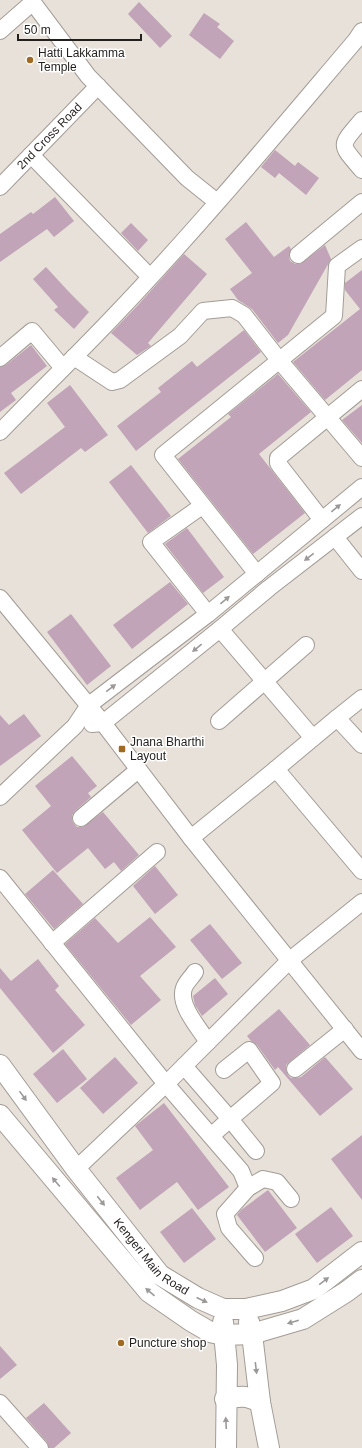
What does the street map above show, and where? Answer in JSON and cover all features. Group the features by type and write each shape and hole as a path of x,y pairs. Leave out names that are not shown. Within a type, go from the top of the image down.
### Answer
{"main road":[{"name":"Kengeri Main Road","path":"0,1065 76,1169 160,1275 198,1298 223,1309 246,1309 282,1301 314,1289 362,1252"},
{"name":"Kengeri Main Road","path":"0,1115 149,1292 191,1321 210,1332 223,1335 252,1334 303,1319 362,1280"},
{"path":"223,1309 223,1335 227,1365 225,1399 226,1448"},
{"path":"246,1309 252,1334 260,1402 269,1448"},
{"path":"225,1399 239,1396 249,1396 260,1402"}],"street":[{"path":"0,31 32,1 88,76 187,178 217,202"},
{"path":"0,432 116,315 243,174 362,31"},
{"name":"2nd Cross Road","path":"0,187 98,86"},
{"path":"362,120 346,138 344,143 346,151 362,170"},
{"path":"31,155 150,277"},
{"path":"298,255 362,202"},
{"path":"257,574 162,455 334,316 337,266 362,248"},
{"path":"74,357 112,382 120,380 180,336 203,311 232,308 244,315 279,360 362,458"},
{"path":"0,358 32,331 63,368"},
{"path":"322,520 280,466 278,461 281,455 362,389"},
{"path":"0,797 75,726 89,705 208,614 362,487"},
{"path":"202,506 151,542 208,614"},
{"path":"75,726 103,723 269,588 362,516"},
{"path":"335,537 362,571"},
{"path":"0,598 89,705 138,770 362,1050"},
{"path":"220,629 313,738"},
{"path":"219,721 306,645"},
{"path":"192,838 362,698"},
{"path":"337,718 362,745"},
{"path":"276,768 362,871"},
{"path":"81,818 138,770"},
{"path":"52,943 157,852"},
{"path":"0,878 166,1084 241,1171 248,1188"},
{"path":"76,1169 166,1084 290,960 362,902"},
{"path":"195,972 184,988 184,1001 189,1014 208,1042"},
{"path":"295,1069 345,1030"},
{"path":"211,1136 272,1083 248,1050 224,1070"},
{"path":"184,1066 256,1151"},
{"path":"256,1258 229,1228 225,1214 248,1188 263,1179 277,1182 291,1199"},
{"path":"0,1403 40,1448"}],"building":[{"path":"139,2 172,36 160,48 128,14"},
{"path":"204,13 220,24 217,27 234,41 220,59 189,35"},
{"path":"275,150 295,166 298,162 319,178 306,195 279,173 275,178 261,167"},
{"path":"55,197 74,221 54,237 47,229 0,262 0,234 31,212 33,214"},
{"path":"246,222 274,257 289,246 291,249 289,256 290,261 295,264 300,264 325,245 331,259 288,335 278,343 252,309 238,300 230,289 252,273 225,239"},
{"path":"131,223 148,240 138,251 121,233"},
{"path":"184,254 207,274 148,343 151,346 137,355 111,333"},
{"path":"46,267 89,312 74,329 54,310 58,307 33,279"},
{"path":"362,270 362,370 325,400 293,362 360,309 345,290 345,283"},
{"path":"244,330 261,352 136,451 117,426 161,392 158,388 192,361 197,367"},
{"path":"31,345 47,366 11,393 16,400 0,412 0,367 6,365"},
{"path":"278,374 311,412 259,454 305,513 253,554 178,459 231,417 228,414"},
{"path":"70,385 108,435 85,452 81,448 21,494 4,473 65,427 47,403"},
{"path":"362,405 362,443 342,420"},
{"path":"131,465 171,516 148,533 109,482"},
{"path":"187,528 224,577 203,593 165,544"},
{"path":"170,582 188,604 132,649 113,625"},
{"path":"71,614 111,666 87,685 47,632"},
{"path":"24,714 41,736 0,766 0,715 9,725"},
{"path":"72,756 97,786 88,793 91,797 75,811 72,815 72,820 77,827 83,827 103,812 139,855 121,871 114,862 105,869 88,848 57,873 22,830 51,806 35,786"},
{"path":"155,866 178,895 155,914 133,886"},
{"path":"53,870 83,904 54,929 25,894"},
{"path":"150,917 176,947 140,976 161,1000 131,1025 65,944 95,918 118,943"},
{"path":"210,924 242,963 222,979 190,940"},
{"path":"38,959 59,986 55,990 85,1025 53,1053 0,988 0,968 11,981"},
{"path":"215,978 228,994 202,1016 195,1005 193,996"},
{"path":"279,1009 310,1045 286,1065 288,1075 291,1078 301,1077 325,1057 353,1089 320,1116 278,1067 275,1070 257,1045 247,1036"},
{"path":"63,1049 87,1079 57,1103 33,1074"},
{"path":"115,1057 138,1083 103,1114 80,1088"},
{"path":"164,1103 229,1187 198,1210 177,1182 140,1210 116,1178 153,1150 135,1126"},
{"path":"362,1135 362,1200 331,1159"},
{"path":"268,1190 297,1228 265,1252 237,1215 241,1210"},
{"path":"331,1207 353,1236 317,1263 295,1234"},
{"path":"192,1208 216,1239 184,1263 160,1232"},
{"path":"0,1346 17,1365 0,1379"},
{"path":"44,1403 71,1433 54,1448 49,1448 47,1442 26,1418"}],"place":[{"name":"Hatti Lakkamma Temple","path":"30,60"},
{"name":"Jnana Bharthi Layout","path":"122,749"},
{"name":"Puncture shop","path":"121,1343"}]}
